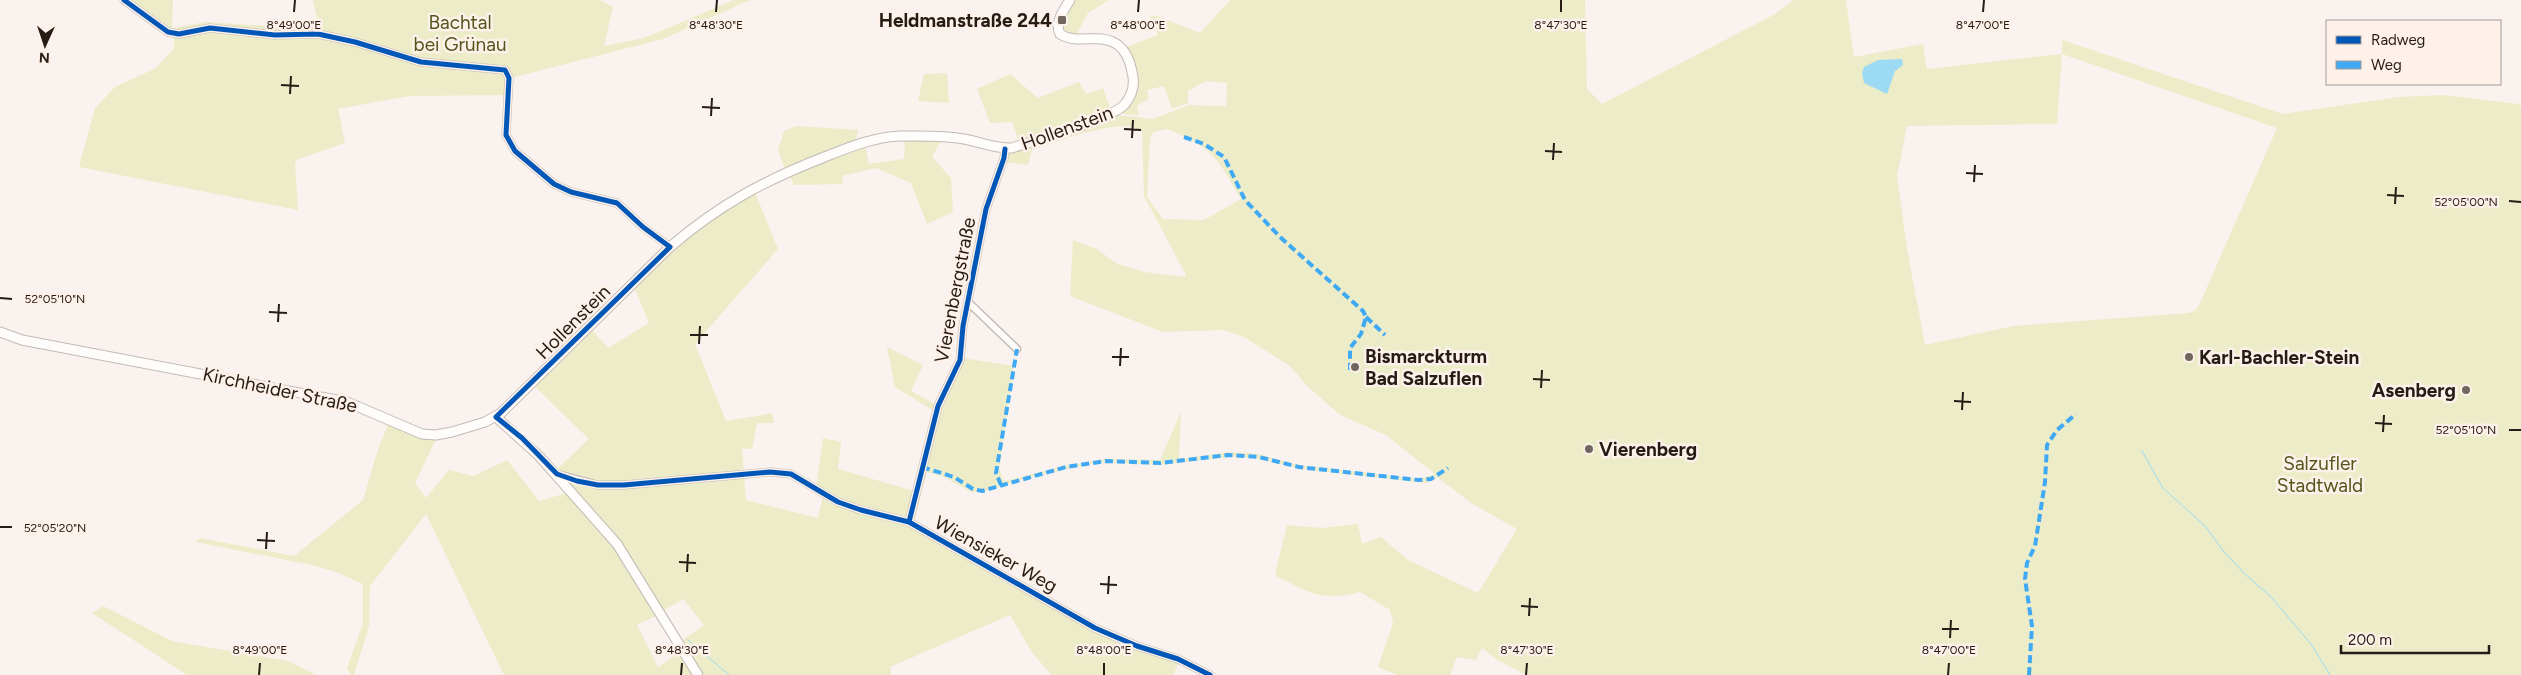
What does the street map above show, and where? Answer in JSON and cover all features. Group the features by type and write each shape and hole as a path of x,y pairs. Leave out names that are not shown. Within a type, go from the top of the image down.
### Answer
{"main road":[{"name":"Hollenstein","path":"496,417 670,247 692,228 754,187 789,171 871,141 899,136 946,138 962,139 1005,149 1110,115 1125,105 1131,96 1134,78 1126,55 1114,42 1100,38 1067,39 1060,34 1058,26 1060,19 1070,0"},
{"name":"Kirchheider Straße","path":"0,332 22,340 347,402 422,434 436,435 452,432 496,417"},
{"path":"496,417 522,438 557,474 617,544 698,675"}],"street":[{"path":"124,0 168,32 179,34 210,28 275,36 318,34 355,42 421,62 505,70 509,78 506,135 514,151 554,184 571,192 617,203 643,227 670,247"},
{"name":"Vierenbergstraße","path":"909,522 938,406 960,360 968,302 986,209 1004,158 1005,149"},
{"path":"968,302 1017,349"},
{"name":"Wiensieker Weg","path":"557,474 598,485 624,485 779,472 791,474 838,502 909,522 1095,628 1137,646 1178,659 1210,675"}],"green space":[{"path":"125,0 173,0 172,32"},
{"name":"Bachtal bei Grünau","path":"313,0 600,0 613,7 604,46 644,38 734,0 750,0 663,39 511,78 506,68 420,62 385,47 355,40 318,37 354,43 419,64 504,72 508,79 507,95 409,96 338,109 345,143 298,159 295,164 298,210 79,167 95,108 115,87 156,68 174,48 174,28 205,22 286,27 318,24"},
{"path":"1072,0 1109,0 1088,13 1075,37 1062,33 1061,20"},
{"name":"Salzufler Stadtwald","path":"1230,0 1585,0 1587,89 1602,104 1775,14 1794,0 1846,0 1854,57 1923,44 1927,69 2062,54 2062,40 2283,114 2398,97 2443,95 2519,104 2521,107 2521,675 1526,675 1496,659 1482,648 1476,660 1457,657 1450,675 1397,675 1378,667 1393,623 1390,610 1360,592 1325,596 1307,591 1276,576 1276,569 1287,525 1321,528 1358,524 1362,544 1381,537 1408,560 1478,593 1517,529 1471,503 1437,477 1427,483 1301,469 1255,458 1228,457 1159,465 1107,462 1089,464 1031,477 982,492 971,492 944,477 927,472 914,522 839,498 816,486 823,438 841,442 838,469 914,491 934,411 895,387 887,347 923,365 911,391 937,405 962,358 1014,366 999,469 1004,481 1065,466 1107,459 1160,460 1181,412 1179,459 1228,452 1257,454 1299,465 1419,479 1435,474 1386,435 1340,415 1306,385 1290,366 1244,337 1224,330 1163,332 1070,296 1073,240 1097,249 1117,264 1145,272 1185,277 1186,275 1144,196 1142,132 1133,128 1120,127 1088,132 1032,150 1028,165 1004,162 1008,151 1117,115 1153,119 1189,105 1226,106 1227,83 1206,81 1188,91 1188,103 1172,109 1164,86 1147,90 1149,99 1137,106 1139,115 1123,114 1121,111 1132,97 1124,48 1158,35 1150,16 1157,16 1200,33","holes":["2062,54 2277,128 2196,310 2189,313 2013,326 1925,345 1907,249 1897,176 1907,126 2057,124","1167,129 1195,142 1212,155 1226,173 1241,199 1204,220 1163,219 1147,197 1150,138 1153,132"]},
{"path":"947,73 949,103 918,101 924,74"},
{"path":"1010,74 1038,98 1079,82 1086,94 1103,88 1111,111 1020,144 1012,122 990,123 977,89"},
{"path":"796,126 858,130 855,144 785,169 778,150 784,131"},
{"path":"905,139 941,140 932,157 951,178 953,212 927,224 911,183 876,168 842,176 843,184 794,185 789,174 865,145 869,164 904,159"},
{"path":"754,190 778,249 695,344 726,421 772,413 774,423 757,423 752,449 742,448 746,500 818,518 823,495 909,524 1095,629 1179,662 1173,675 1052,675 1033,654 1010,615 890,667 891,674 889,675 701,675 680,642 704,625 683,599 662,612 620,543 557,469 589,439 533,385 592,330 608,348 649,323 634,287 691,234"},
{"path":"389,423 436,439 415,483 426,498 449,470 474,476 507,460 539,501 570,492 615,546 658,615 637,625 658,667 681,652 695,675 504,675 426,514 370,586 369,626 354,675 351,675 347,668 363,623 363,584 336,572 316,566 196,542 200,538 294,556 363,500 379,446"},
{"path":"103,606 172,641 288,661 316,675 187,675 92,613"}],"water":[{"path":"1902,59 1903,65 1895,71 1887,94 1864,83 1862,73 1864,67 1878,60"}],"waterway":[{"path":"2142,451 2163,488 2206,527 2224,552 2271,597 2311,644 2330,675"},
{"path":"688,640 729,675"}],"marked path":[{"path":"1184,137 1204,144 1224,157 1245,200 1280,237 1363,311 1366,317 1361,334 1350,348 1350,370"},
{"path":"1366,317 1385,335"},
{"path":"1001,485 996,473 1017,349"},
{"path":"2029,675 2032,626 2025,579 2027,563 2035,546 2045,482 2047,445 2057,430 2076,414"},
{"path":"922,467 954,477 973,489 982,491 1066,467 1106,461 1160,463 1228,455 1259,457 1299,467 1418,480 1431,479 1448,468"}],"cycle path":[{"path":"124,0 168,32 179,34 210,28 275,35 318,34 355,42 421,62 505,70 509,78 506,135 515,151 554,184 571,192 617,203 643,227 670,247 496,417 522,438 557,474 577,481 598,485 624,485 770,472 791,474 838,502 909,522 1095,628 1137,646 1178,659 1210,675"},
{"path":"909,522 938,406 960,360 963,326 986,209 1004,158 1005,149"}],"place":[{"name":"Heldmanstraße 244","path":"1062,20"},
{"name":"Karl-Bachler-Stein","path":"2189,357"},
{"name":"Bismarckturm Bad Salzuflen","path":"1355,367"},
{"name":"Asenberg","path":"2466,390"},
{"name":"Vierenberg","path":"1589,449"}]}
